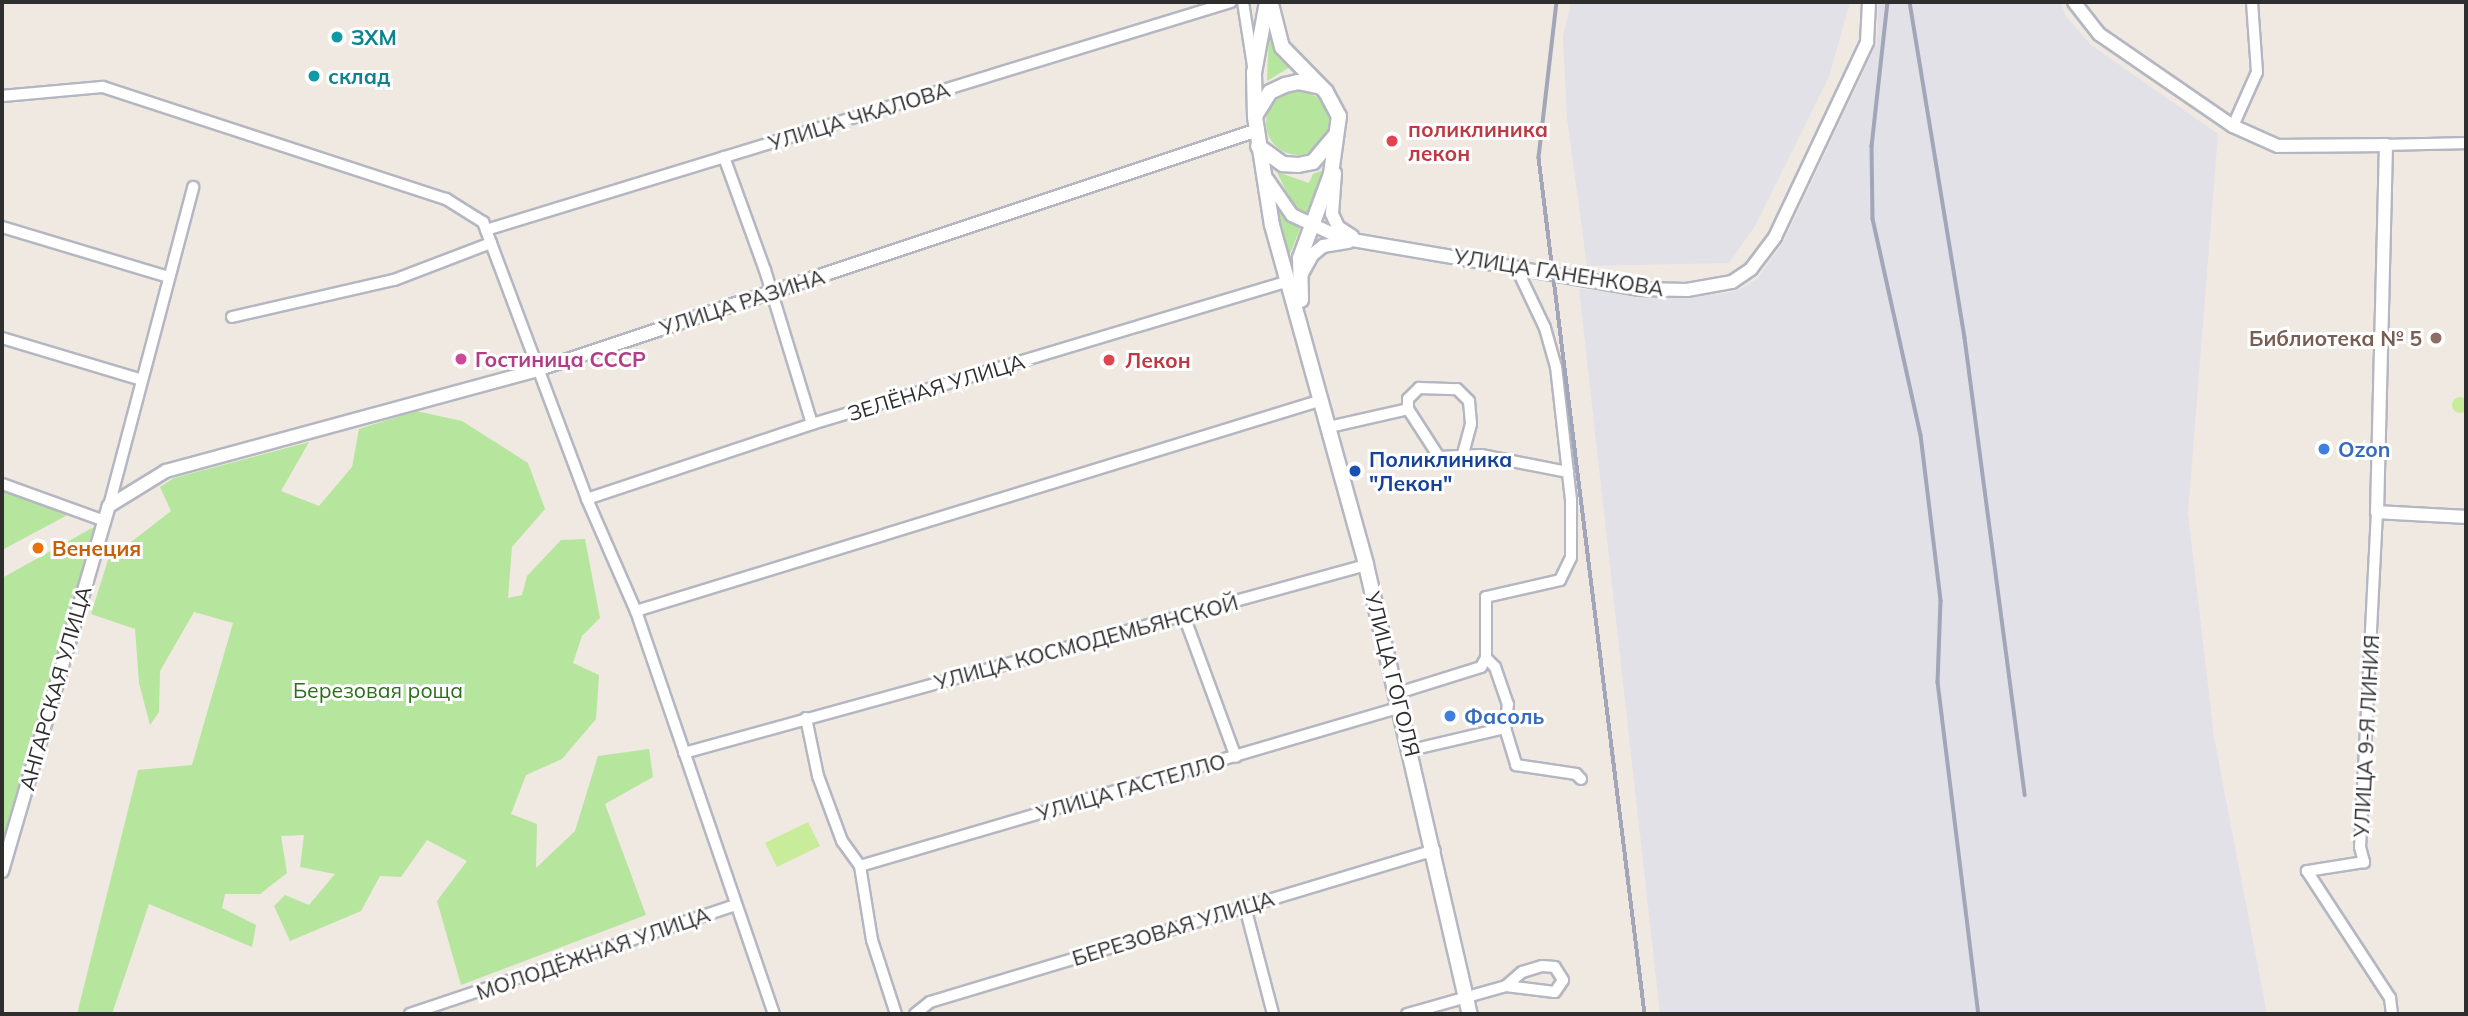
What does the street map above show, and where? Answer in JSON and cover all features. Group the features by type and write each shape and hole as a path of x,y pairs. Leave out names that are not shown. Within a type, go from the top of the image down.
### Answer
{"main road":[{"path":"1269,2 1254,73 1255,124 1261,166 1293,281"},
{"path":"1269,2 1282,47 1326,92 1339,116 1339,142 1293,281"},
{"path":"1255,124 1270,92 1285,85 1314,84 1326,92"},
{"path":"1258,146 1283,164 1313,162 1334,141 1339,116"},
{"name":"УЛИЦА ГОГОЛЯ","path":"1293,281 1400,700 1470,1014"}],"street":[{"name":"УЛИЦА ЧКАЛОВА","path":"486,230 1231,2"},
{"path":"1243,2 1254,73"},
{"name":"УЛИЦА ГАНЕНКОВА","path":"1362,240 1639,289 1687,290 1732,282 1751,269 1775,237 1867,42 1869,2"},
{"path":"2074,2 2099,34 2233,127 2278,146 2466,143"},
{"path":"2233,127 2257,72 2252,2"},
{"path":"2,96 103,87 226,124 446,200 483,222 587,499 636,611 774,1014"},
{"name":"УЛИЦА РАЗИНА","path":"109,506 166,471 537,370 772,292 1255,124"},
{"path":"1339,142 1332,214 1345,233 1362,240"},
{"name":"УЛИЦА 9-Я ЛИНИЯ","path":"2386,145 2377,512 2360,847 2364,862 2307,871 2390,998 2392,1014"},
{"path":"723,158 772,292 812,424"},
{"path":"1261,166 1280,203 1310,227 1362,240"},
{"path":"109,506 193,187"},
{"path":"2,227 169,277"},
{"path":"1293,281 1312,255 1323,246 1362,240"},
{"path":"232,317 394,280 491,243"},
{"path":"1516,267 1545,328 1556,367 1568,472 1571,558 1566,574 1486,597 1486,659 1495,667 1508,704 1505,728 1516,765 1576,774 1581,779"},
{"name":"ЗЕЛЁНАЯ УЛИЦА","path":"587,499 812,424 1293,281"},
{"path":"2,338 142,380"},
{"path":"1463,454 1471,413 1469,401 1457,389 1419,388 1408,399 1408,409 1439,457 1463,454 1568,472"},
{"path":"636,611 1322,400"},
{"path":"1329,428 1408,409"},
{"path":"2,484 105,521"},
{"name":"АНГАРСКАЯ УЛИЦА","path":"2,871 109,506"},
{"path":"2377,512 2466,517"},
{"name":"УЛИЦА КОСМОДЕМЬЯНСКОЙ","path":"684,753 1366,565"},
{"path":"1184,616 1236,757"},
{"name":"УЛИЦА ГАСТЕЛЛО","path":"860,866 1236,757 1400,700 1482,667 1486,659"},
{"path":"806,718 818,776 842,841 860,866 872,940 896,1014"},
{"path":"1411,750 1505,728"},
{"name":"БЕРЕЗОВАЯ УЛИЦА","path":"915,1014 930,1002 1435,850"},
{"name":"МОЛОДЁЖНАЯ УЛИЦА","path":"410,1014 735,905"},
{"path":"1245,907 1273,1014"},
{"path":"1407,1014 1506,986 1555,992 1563,980 1555,967 1542,966 1522,972 1506,986"}],"shaded area":[{"path":"1571,2 1850,2 1829,77 1755,226 1729,263 1587,266 1567,118 1563,36"},
{"path":"1878,2 2060,2 2066,16 2091,45 2218,134 2188,513 2214,737 2267,1014 1660,1014 1579,289 1690,298 1737,291 1757,279 1784,241 1877,43"}],"green space":[{"path":"1269,33 1290,67 1267,81"},
{"path":"1298,91 1310,93 1321,100 1328,111 1328,135 1321,146 1310,153 1298,155 1286,153 1275,146 1268,135 1266,123 1268,111 1275,100 1286,93"},
{"path":"1326,169 1310,212 1303,214 1291,202 1277,172 1309,183 1313,174"},
{"path":"1277,208 1300,229 1289,256"},
{"path":"2460,397 2466,399 2466,411 2460,413 2454,411 2452,405 2454,399"},
{"name":"Березовая роща","path":"416,411 462,421 528,463 545,509 512,547 508,598 522,595 527,576 561,540 585,539 600,618 582,636 573,663 599,675 596,719 562,759 526,775 511,814 537,824 536,868 575,831 598,756 649,749 653,777 605,804 646,915 461,985 437,901 467,861 427,840 401,877 380,876 361,911 290,941 274,906 285,895 309,905 335,874 300,867 304,835 281,836 287,873 260,894 225,894 222,908 256,925 252,947 149,904 112,1014 77,1014 138,770 192,765 233,623 194,612 160,671 159,712 150,725 139,683 135,629 91,614 108,560 171,511 160,487 174,478 309,442 281,491 319,506 352,467 359,429"},
{"path":"2,487 75,511 2,550"},
{"path":"94,527 2,847 2,578"},
{"path":"808,822 820,846 777,867 765,843"}],"railway":[{"path":"1557,2 1539,158 1645,1014"},
{"path":"1888,2 1872,146 1873,219 1921,435 1941,601 1938,682 1979,1014"},
{"path":"1910,2 1965,338 2025,795"}],"place":[{"name":"ЗХМ","path":"337,37"},
{"name":"склад","path":"314,76"},
{"name":"поликлиника лекон","path":"1392,141"},
{"name":"Библиотека № 5","path":"2436,338"},
{"name":"Гостиница СССР","path":"461,359"},
{"name":"Лекон","path":"1109,360"},
{"name":"Ozon","path":"2324,449"},
{"name":"Поликлиника \"Лекон\"","path":"1355,471"},
{"name":"Венеция","path":"38,548"},
{"name":"Фасоль","path":"1450,716"}]}
